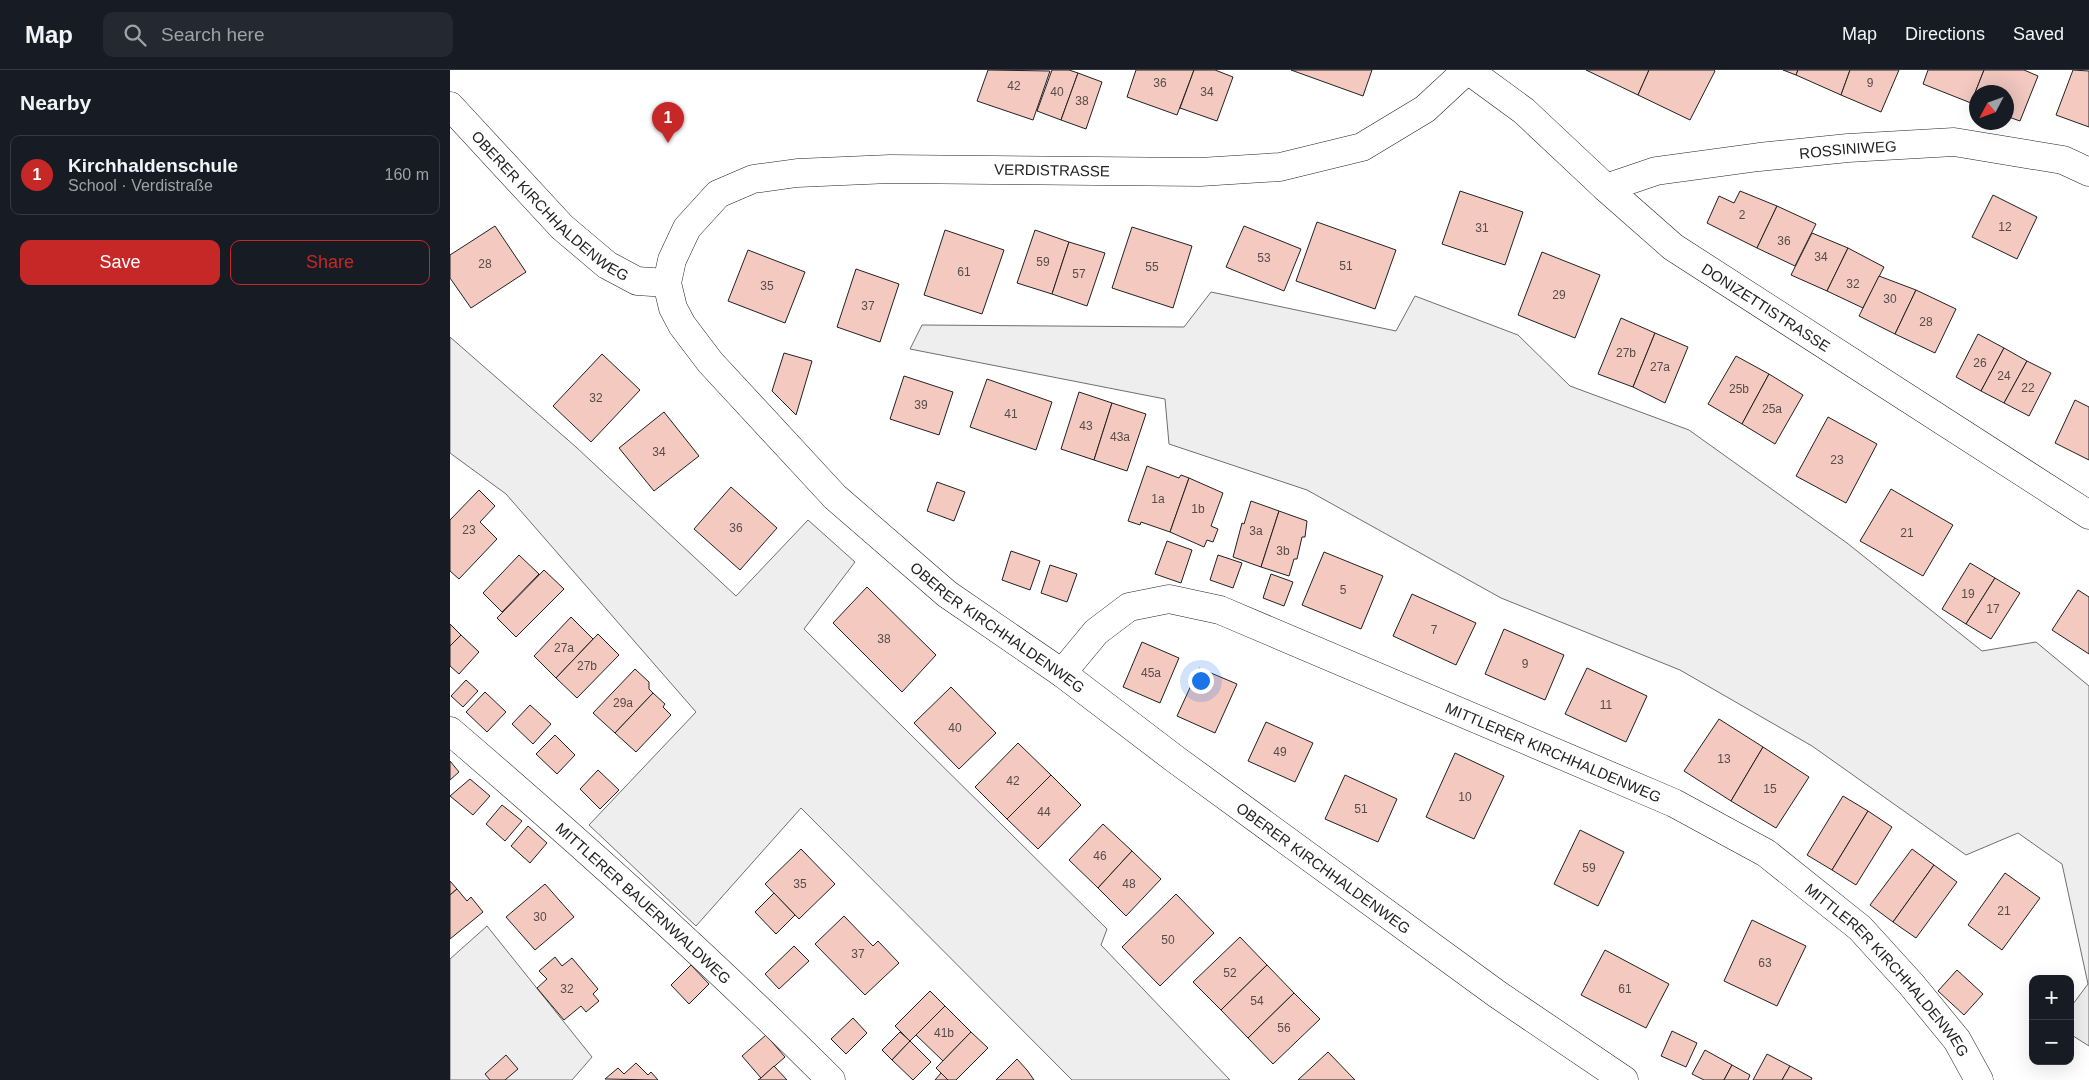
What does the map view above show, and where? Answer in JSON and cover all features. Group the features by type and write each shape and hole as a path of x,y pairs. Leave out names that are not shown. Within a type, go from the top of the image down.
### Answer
{"street":[{"name":"DONIZETTISTRASSE","path":"1467,70 1524,111 1673,248 2089,515"},
{"name":"VERDISTRASSE","path":"667,283 672,260 687,228 718,194 753,179 797,173 890,169 1200,172 1280,167 1362,147 1425,108 1467,70"},
{"name":"OBERER KIRCHHALDENWEG","path":"450,106 562,227 608,265 637,281 667,283 672,308 682,325 710,362 835,497 947,594 1062,673 1489,988 1624,1080"},
{"name":"ROSSINIWEG","path":"1606,188 1656,171 1750,158 1848,148 1954,142 2063,160 2089,172"},
{"name":"MITTLERER KIRCHHALDENWEG","path":"1062,673 1096,632 1130,607 1169,599 1220,610 1674,802 1766,853 1860,928 1911,984 1957,1040 1979,1080"},
{"name":"MITTLERER BAUERNWALDWEG","path":"450,731 571,835 758,1006 831,1080"}],"shaded area":[{"path":"1211,292 1396,331 1415,296 1518,335 1570,386 1689,430 1847,543 1982,651 2036,642 2089,686 2089,1046 2074,1037 2074,1003 2088,984 2062,864 2018,833 1966,855 1812,746 1680,670 1501,598 1307,490 1169,444 1165,399 910,349 922,325 1184,327"},
{"path":"450,337 576,447 736,596 808,520 855,562 804,629 1107,929 1101,945 1230,1080 1072,1080 801,808 696,926 589,825 696,712 506,494 450,453"},
{"path":"487,926 592,1057 572,1080 450,1080 450,959"}],"building":[{"path":"988,70 1050,71 1033,120 977,101"},
{"path":"1052,70 1069,70 1078,73 1061,120 1037,111"},
{"path":"1136,70 1194,70 1177,115 1127,97"},
{"path":"1194,70 1215,70 1233,77 1217,121 1180,108"},
{"path":"1291,70 1372,70 1363,96"},
{"path":"1586,70 1649,70 1638,95"},
{"path":"1649,70 1715,71 1690,120 1638,95"},
{"path":"1783,70 1798,70 1796,75"},
{"path":"1798,70 1850,70 1841,95 1796,75"},
{"path":"1850,70 1899,70 1881,112 1841,95"},
{"path":"1928,70 1984,70 1978,85 1969,85 1969,102 1923,84"},
{"path":"1984,70 2024,70 2038,76 2020,121 2014,119 2014,85 1978,85"},
{"path":"2073,70 2089,71 2089,127 2056,115"},
{"path":"1078,73 1102,82 1086,129 1061,120"},
{"path":"1460,191 1523,212 1505,265 1442,244"},
{"path":"1740,191 1777,206 1757,248 1707,223 1719,196 1734,203"},
{"path":"1993,195 2037,217 2017,259 1972,237"},
{"path":"1777,206 1816,224 1795,266 1757,248"},
{"path":"1317,222 1396,250 1375,309 1296,281"},
{"path":"495,226 526,272 471,308 450,278 450,255"},
{"path":"1244,226 1301,249 1284,291 1226,267"},
{"path":"1132,227 1192,246 1173,308 1112,288"},
{"path":"945,230 1004,250 982,314 924,295"},
{"path":"1035,230 1069,242 1052,294 1017,283"},
{"path":"1812,233 1848,248 1827,291 1791,275"},
{"path":"1069,242 1105,253 1087,306 1052,294"},
{"path":"1848,248 1884,267 1863,308 1827,291"},
{"path":"748,250 805,272 785,323 728,301"},
{"path":"1542,252 1600,275 1575,338 1518,315"},
{"path":"856,269 899,284 880,342 837,327"},
{"path":"1879,276 1916,290 1895,334 1859,316"},
{"path":"1916,290 1956,309 1935,353 1895,334"},
{"path":"1621,318 1655,333 1633,387 1598,374"},
{"path":"1655,333 1688,347 1665,403 1633,387"},
{"path":"1978,334 2004,348 1981,391 1956,377"},
{"path":"2004,348 2027,361 2004,403 1981,391"},
{"path":"784,353 812,361 796,415 772,391"},
{"path":"602,354 640,390 591,442 553,406"},
{"path":"1736,356 1769,374 1742,424 1708,404"},
{"path":"2027,361 2051,373 2029,416 2004,403"},
{"path":"1769,374 1803,395 1775,444 1742,424"},
{"path":"904,376 953,392 939,435 890,419"},
{"path":"987,379 1052,402 1036,450 970,427"},
{"path":"1079,392 1112,403 1094,460 1061,449"},
{"path":"2075,400 2089,407 2089,460 2055,443"},
{"path":"1112,403 1146,414 1127,471 1094,460"},
{"path":"664,412 699,456 654,491 619,448"},
{"path":"1828,417 1877,444 1846,503 1796,476"},
{"path":"1147,466 1179,478 1181,475 1189,478 1170,532 1141,522 1140,525 1128,521"},
{"path":"1189,478 1223,493 1211,526 1218,529 1213,542 1207,540 1204,547 1170,532"},
{"path":"937,482 965,492 954,521 927,511"},
{"path":"731,487 777,528 740,570 694,529"},
{"path":"1891,489 1953,525 1923,576 1860,541"},
{"path":"479,490 495,506 480,522 497,539 459,579 450,571 450,520"},
{"path":"1251,501 1279,511 1261,567 1233,557 1242,523 1244,524"},
{"path":"1279,511 1307,521 1305,537 1302,537 1297,559 1294,559 1289,576 1261,567"},
{"path":"1167,541 1192,550 1181,583 1155,574"},
{"path":"1011,551 1040,561 1030,590 1002,580"},
{"path":"1324,552 1383,576 1361,629 1302,605"},
{"path":"519,555 539,574 502,612 483,593"},
{"path":"1218,555 1242,563 1233,588 1210,580"},
{"path":"1970,563 1995,578 1966,624 1942,609"},
{"path":"1050,565 1077,574 1067,602 1041,593"},
{"path":"544,570 564,589 516,637 497,618"},
{"path":"1271,574 1293,582 1284,606 1263,598"},
{"path":"1995,578 2020,593 1991,639 1966,624"},
{"path":"867,587 936,655 902,692 833,623"},
{"path":"2078,590 2089,597 2089,654 2052,630"},
{"path":"1412,594 1476,623 1456,665 1393,636"},
{"path":"571,617 593,639 556,678 534,656"},
{"path":"450,624 461,635 450,646"},
{"path":"1504,629 1564,655 1545,700 1485,674"},
{"path":"598,634 619,655 577,698 556,678"},
{"path":"461,635 479,652 459,674 450,666 450,646"},
{"path":"1142,642 1179,658 1160,703 1123,687"},
{"path":"1199,668 1237,684 1215,733 1177,716"},
{"path":"1587,668 1647,696 1626,742 1565,714"},
{"path":"635,669 649,682 649,689 653,693 615,733 593,713"},
{"path":"466,680 478,691 463,707 451,696"},
{"path":"951,687 996,733 959,769 914,723"},
{"path":"485,692 506,712 487,732 466,712"},
{"path":"653,693 665,704 663,707 671,715 636,752 615,733"},
{"path":"530,705 551,724 533,744 512,724"},
{"path":"1719,719 1763,747 1731,801 1684,771"},
{"path":"1266,722 1313,743 1295,782 1248,761"},
{"path":"555,735 575,755 557,774 536,754"},
{"path":"1018,743 1051,775 1007,819 975,787"},
{"path":"1763,747 1809,777 1776,828 1731,801"},
{"path":"1455,753 1504,776 1474,839 1426,817"},
{"path":"450,761 459,772 450,780"},
{"path":"598,770 619,790 600,809 580,789"},
{"path":"1051,775 1081,805 1038,849 1007,819"},
{"path":"1345,775 1397,799 1378,842 1325,819"},
{"path":"470,779 490,796 473,815 450,796"},
{"path":"1843,796 1868,811 1832,870 1807,855"},
{"path":"502,805 522,821 505,841 486,824"},
{"path":"1868,811 1892,827 1856,885 1832,870"},
{"path":"1103,824 1132,851 1098,888 1069,860"},
{"path":"528,826 547,843 530,863 511,846"},
{"path":"1580,830 1624,852 1598,906 1554,884"},
{"path":"801,849 835,884 799,919 765,884"},
{"path":"1912,849 1934,865 1893,922 1870,905"},
{"path":"1132,851 1161,879 1126,916 1098,888"},
{"path":"1934,865 1957,882 1916,938 1893,922"},
{"path":"2005,873 2040,898 2002,950 1968,925"},
{"path":"450,881 457,889 450,895"},
{"path":"545,884 574,917 535,950 506,917"},
{"path":"457,889 467,901 471,897 483,912 450,939 450,895"},
{"path":"774,893 795,915 776,934 755,912"},
{"path":"1176,894 1214,933 1160,986 1122,947"},
{"path":"844,916 873,946 878,941 899,963 865,995 815,944"},
{"path":"1752,920 1806,946 1777,1006 1724,981"},
{"path":"1240,937 1267,965 1221,1010 1193,982"},
{"path":"794,946 809,961 779,989 765,974"},
{"path":"1605,950 1669,984 1646,1028 1581,995"},
{"path":"555,957 562,966 572,958 598,989 593,994 599,1001 586,1012 581,1006 564,1020 537,988 547,979 539,971"},
{"path":"691,965 709,984 689,1004 671,985"},
{"path":"1267,965 1294,993 1248,1038 1221,1010"},
{"path":"1957,970 1983,994 1964,1015 1938,991"},
{"path":"930,991 945,1006 910,1041 895,1026"},
{"path":"1294,993 1320,1019 1273,1064 1248,1038"},
{"path":"945,1006 971,1032 943,1061 916,1035"},
{"path":"853,1018 867,1033 846,1054 831,1039"},
{"path":"1672,1031 1697,1043 1686,1067 1661,1056"},
{"path":"900,1032 910,1041 892,1060 882,1050"},
{"path":"971,1032 988,1048 956,1080 948,1080 936,1068"},
{"path":"766,1035 785,1057 761,1078 742,1056"},
{"path":"910,1041 931,1062 913,1080 892,1060"},
{"path":"1705,1050 1732,1065 1724,1080 1704,1080 1692,1074"},
{"path":"1328,1052 1355,1080 1298,1080"},
{"path":"1767,1054 1790,1066 1782,1080 1753,1080"},
{"path":"506,1055 518,1069 505,1080 490,1080 485,1074"},
{"path":"1017,1059 1034,1080 996,1080"},
{"path":"636,1063 648,1075 651,1072 658,1080 605,1079 618,1068 624,1074"},
{"path":"1732,1065 1750,1075 1748,1080 1724,1080"},
{"path":"774,1066 787,1080 758,1080 761,1078"},
{"path":"1790,1066 1812,1078 1811,1080 1782,1080"},
{"path":"941,1073 948,1080 935,1080"}],"place":[{"name":"Kirchhaldenschule","path":"668,143"}]}
